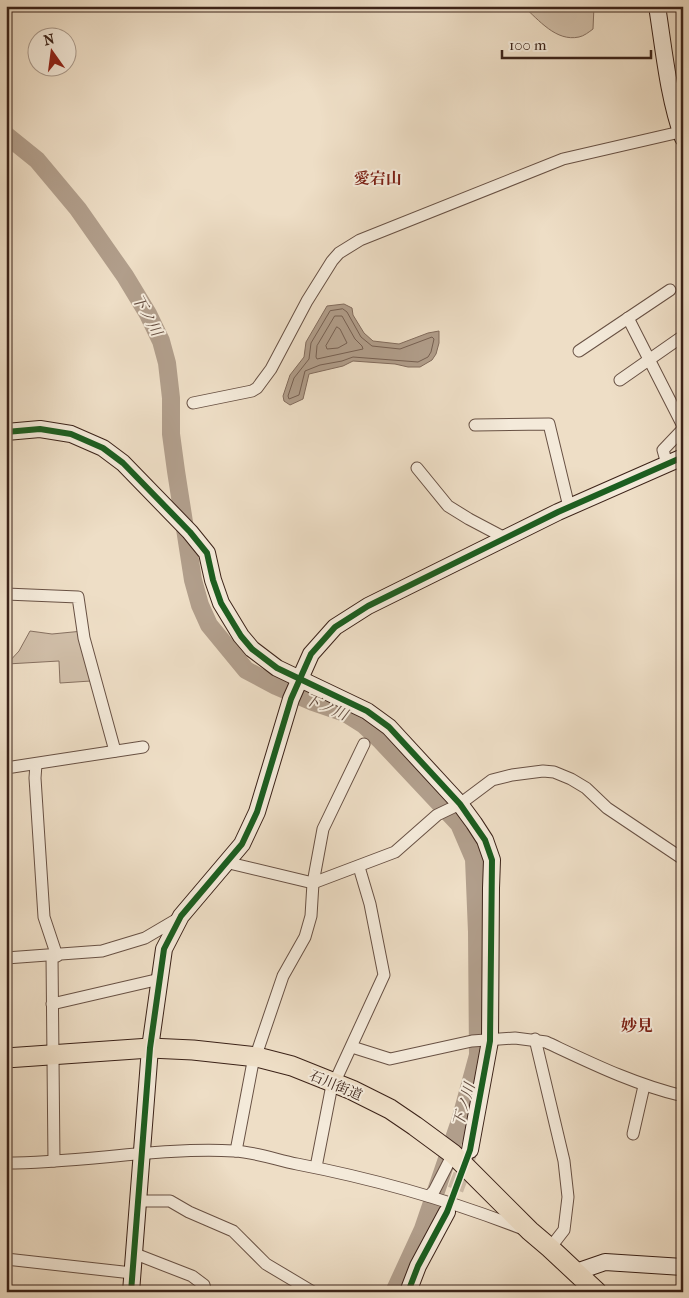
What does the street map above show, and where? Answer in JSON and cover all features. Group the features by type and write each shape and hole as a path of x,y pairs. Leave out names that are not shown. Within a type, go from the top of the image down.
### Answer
{"main road":[{"name":"石川街道","path":"6,1058 150,1048 256,1057 292,1066 390,1109 462,1152 530,1232 597,1292"}],"street":[{"path":"193,403 252,391 257,388 271,369 307,301 332,261 348,246 563,159 682,135 667,73 657,6"},
{"path":"668,6 674,54 683,94"},
{"path":"579,351 670,290"},
{"path":"628,318 683,428 663,450 667,464"},
{"path":"620,380 683,336"},
{"path":"475,425 550,424 569,507"},
{"path":"6,432 40,429 71,434 103,448 123,463 190,532 206,553 213,580 222,603 241,636 252,649 277,668 367,711 389,727 460,804 485,840 492,860 490,1041 462,1152 429,1196"},
{"path":"131,1292 150,1048 164,949 181,916 242,844 257,812 291,699 310,654 335,626 368,606 569,507 683,457"},
{"path":"417,468 448,506 469,520 505,538"},
{"path":"6,594 78,597 84,638 116,751"},
{"path":"236,1151 252,1067 283,976 305,937 311,916 313,883 323,830 364,744"},
{"path":"6,768 143,747"},
{"path":"36,764 35,778 44,917 54,956 52,1004 54,1161"},
{"path":"225,862 313,883 395,852 438,815 460,804 492,780 543,771 554,772 572,779 586,788 607,808 683,859"},
{"path":"316,1167 331,1090 384,975 370,904 359,867"},
{"path":"6,958 102,951 145,938 181,916"},
{"path":"52,1004 160,979"},
{"path":"352,1047 390,1059 472,1041 515,1038 535,1039 546,1042 644,1086 683,1096"},
{"path":"535,1039 564,1161 568,1196 564,1230 550,1248"},
{"path":"633,1134 644,1086"},
{"path":"6,1163 54,1161 141,1153 236,1151 316,1167 429,1196 468,1207 530,1232"},
{"path":"139,1201 170,1201 189,1212 233,1231 266,1264 312,1292"},
{"path":"412,1290 418,1266 447,1212"},
{"path":"133,1253 192,1276 204,1285 206,1292"},
{"path":"6,1259 132,1273"},
{"path":"576,1272 605,1262 683,1267"}],"shaded area":[{"path":"523,6 594,6 593,29 579,37 563,36 548,29"},
{"path":"30,631 52,634 83,631 91,681 60,683 59,661 7,664 19,651"}],"water":[{"path":"344,304 352,308 353,315 364,333 373,341 399,344 439,331 439,343 436,354 432,360 420,367 353,361 343,366 309,374 303,399 290,405 284,401 283,396 290,375 304,357 306,342 327,306"}],"waterway":[{"name":"下ノ川","path":"6,135 37,160 78,209 125,276 148,314 161,341 167,363 171,398 171,434 193,580 200,605 209,625 246,670 276,686 345,713 364,725 459,824 474,859 477,932 478,1055 460,1121 423,1229 394,1292"}],"tunnel":[{"path":"447,1212 469,1154"}],"cycle path":[{"path":"6,432 40,429 71,434 103,448 123,463 190,532 207,553 213,580 221,603 241,636 252,649 277,668 367,711 389,727 460,804 485,840 492,860 490,1041 470,1150 447,1212 418,1266 408,1292"},
{"path":"131,1292 150,1048 164,949 181,916 242,844 257,812 291,699 311,654 335,627 368,606 558,512 683,457"}],"district":[{"name":"愛宕山","path":"378,178"},
{"name":"妙見","path":"637,1025"}]}
